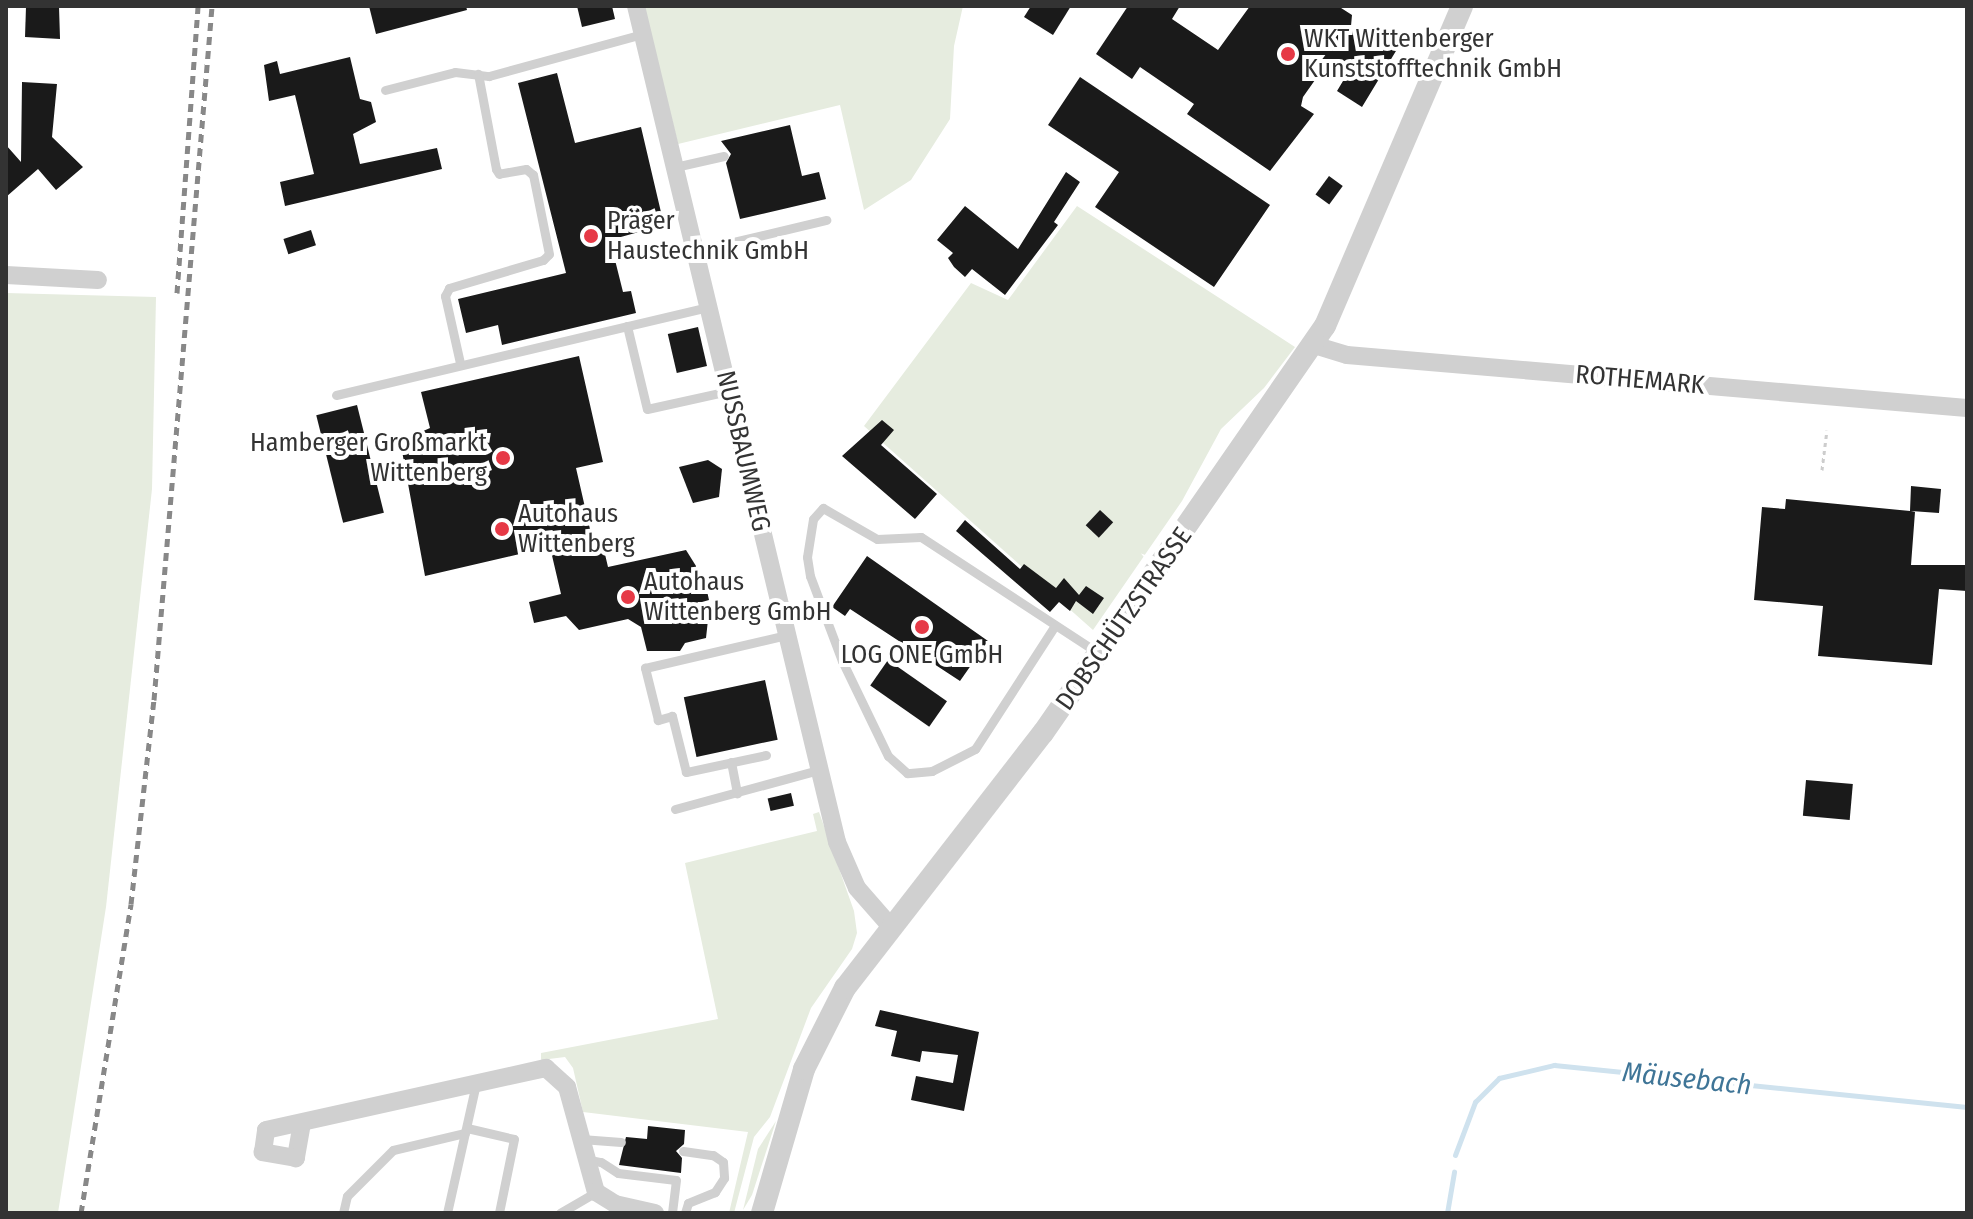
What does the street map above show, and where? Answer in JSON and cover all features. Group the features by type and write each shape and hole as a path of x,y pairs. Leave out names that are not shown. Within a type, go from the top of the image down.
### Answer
{"street":[{"name":"NUSSBAUMWEG","path":"636,6 819,770 849,873 892,928"},
{"name":"DOBSCHÜTZSTRASSE","path":"762,1213 813,1046 852,977 994,800 1100,654 1314,345 1349,278 1462,6"},
{"path":"6,275 98,280"},
{"name":"ROTHEMARK","path":"1314,345 1347,355 1967,408"},
{"path":"302,1123 546,1068 559,1075 567,1087 584,1159 596,1192 615,1204 655,1213"}],"lane":[{"path":"385,90 455,72 478,74 643,34"},
{"path":"460,363 445,296 449,288 543,260 549,254 533,175 526,169 499,174 496,169 478,74"},
{"path":"675,167 724,156"},
{"path":"695,251 826,220"},
{"path":"336,395 460,363 709,307"},
{"path":"627,326 647,409 729,391"},
{"path":"1054,627 975,749 932,771 907,773 888,756 842,661 810,576 807,557 813,519 823,508 877,539 921,537 1054,627 1100,654"},
{"path":"766,755 686,772 672,716 658,720 645,668 787,635"},
{"path":"731,762 737,793"},
{"path":"675,809 819,770"},
{"path":"447,1213 476,1083"},
{"path":"343,1213 347,1196 393,1150 466,1131 514,1139 499,1213"},
{"path":"579,1139 621,1142"},
{"path":"683,1151 713,1155 723,1162 724,1178 715,1192 688,1203 685,1213"},
{"path":"584,1159 601,1162 618,1173 676,1180 672,1213"},
{"path":"560,1213 596,1192"}],"path":[{"path":"1822,470 1827,430"}],"shaded area":[{"path":"644,6 963,6 954,46 950,119 911,180 864,210 840,105 678,144"},
{"path":"1077,206 1295,347 1264,388 1221,429 1182,501 1093,630 864,426 971,283 1008,300"},
{"path":"6,293 156,297 152,489 106,907 58,1213 6,1213"},
{"path":"819,812 854,911 857,933 852,949 811,1008 770,1117 754,1137 734,1213 729,1213 748,1132 583,1112 573,1068 565,1057 541,1060 541,1053 718,1019 685,863 817,831 813,814"},
{"path":"776,1121 752,1195 743,1210 758,1149"}],"building":[{"path":"59,6 60,39 25,37 26,7"},
{"path":"369,6 466,6 467,10 376,34"},
{"path":"577,6 612,6 615,19 582,27"},
{"path":"1031,6 1071,6 1053,35 1024,17"},
{"path":"1128,6 1180,6 1172,19 1218,50 1250,6 1338,6 1352,15 1351,26 1378,42 1383,35 1399,46 1362,107 1337,91 1346,76 1327,63 1303,97 1301,106 1314,114 1270,171 1187,114 1194,104 1140,67 1132,79 1096,54"},
{"path":"350,57 360,99 371,102 376,122 353,134 360,164 437,148 442,169 285,206 280,182 314,174 295,95 269,101 264,65 277,61 280,74"},
{"name":"Präger Haustechnik GmbH","path":"557,73 575,143 641,127 664,225 610,240 623,292 631,291 636,313 502,345 498,325 466,333 458,299 566,273 518,83"},
{"path":"1080,77 1270,205 1214,287 1095,207 1119,172 1048,125"},
{"path":"22,82 57,84 52,137 83,167 56,190 38,169 6,197 6,145 21,162"},
{"path":"790,125 802,176 819,172 826,199 740,219 726,163 731,154 721,141"},
{"path":"1066,172 1080,182 1054,222 1058,225 1005,295 972,269 965,277 954,267 948,258 953,253 937,240 965,206 1018,249"},
{"path":"1329,176 1343,186 1329,205 1315,195"},
{"path":"311,230 316,245 288,254 283,239"},
{"path":"698,327 707,366 677,373 668,334"},
{"path":"579,356 603,462 576,468 595,551 604,550 608,567 686,550 696,566 696,585 705,582 709,600 702,602 708,620 706,638 685,643 680,651 647,651 641,627 628,619 579,630 566,616 534,623 529,602 561,594 550,547 425,576 402,451 424,446 421,432 430,428 421,392"},
{"path":"357,405 384,513 343,523 316,415"},
{"path":"882,420 894,430 881,445 937,494 915,519 842,456"},
{"path":"708,460 722,469 719,497 693,503 679,467"},
{"path":"1911,486 1941,489 1939,513 1911,511 1915,512 1911,565 1967,565 1967,591 1939,589 1932,665 1818,656 1823,606 1754,600 1762,507 1785,509 1786,499 1910,511"},
{"path":"1100,510 1113,522 1099,538 1086,525"},
{"path":"965,520 1020,569 1024,564 1056,588 1064,578 1079,595 1086,586 1104,598 1093,614 1076,601 1070,611 1059,602 1050,612 956,531"},
{"name":"LOG ONE GmbH","path":"867,556 988,641 960,681 850,609 845,616 832,607"},
{"name":"LOG ONE GmbH","path":"888,660 947,701 929,727 870,685"},
{"path":"765,680 778,740 696,757 684,697"},
{"path":"1806,780 1853,784 1850,820 1803,816"},
{"path":"791,793 794,806 771,811 768,798"},
{"path":"880,1010 979,1032 964,1111 911,1100 916,1076 953,1083 958,1055 922,1051 920,1062 891,1056 897,1031 875,1026"},
{"path":"648,1126 685,1130 684,1144 676,1151 682,1158 681,1173 619,1165 626,1137 647,1139"}],"waterway":[{"name":"Mäusebach","path":"1455,1155 1475,1102 1499,1078 1554,1065 1967,1107"},
{"name":"Mäusebach","path":"1447,1213 1454,1172"}],"railway":[{"path":"177,293 198,6"},
{"path":"81,1213 131,904 154,700 212,6"}],"place":[{"name":"WKT Wittenberger Kunststofftechnik GmbH","path":"1288,54"},
{"name":"Präger Haustechnik GmbH","path":"591,236"},
{"name":"Hamberger Großmarkt Wittenberg","path":"503,458"},
{"name":"Autohaus Wittenberg","path":"502,529"},
{"name":"Autohaus Wittenberg GmbH","path":"628,597"},
{"name":"LOG ONE GmbH","path":"922,627"}]}
